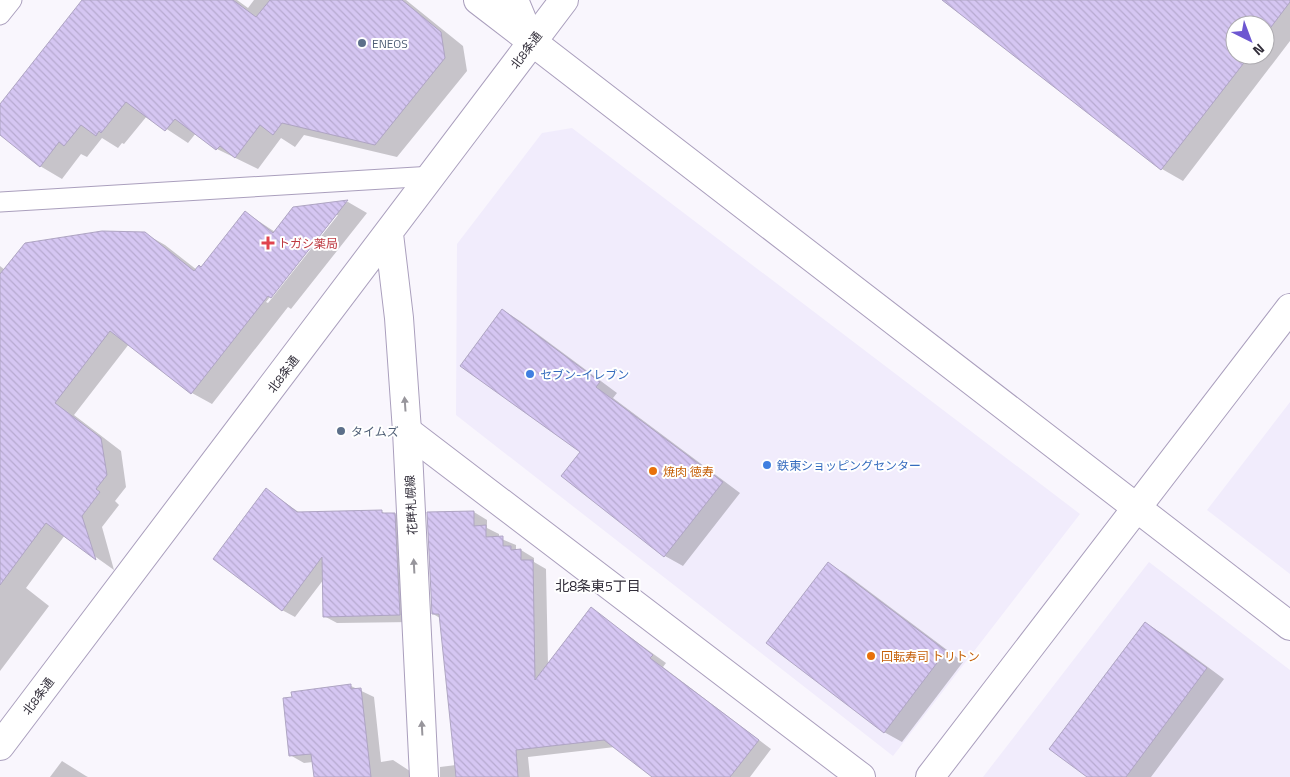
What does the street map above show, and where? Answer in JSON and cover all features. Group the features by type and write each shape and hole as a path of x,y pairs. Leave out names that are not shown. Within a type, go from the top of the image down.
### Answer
{"street":[{"path":"478,0 1290,626"},
{"path":"514,0 532,42"},
{"name":"北8条通","path":"0,746 433,176 564,0"},
{"name":"花畔札幌線","path":"389,234 399,318 407,431 424,777"},
{"path":"930,777 1290,308"},
{"path":"407,431 861,777"}],"lane":[{"path":"0,15 12,0"},
{"path":"0,202 433,176"}],"shaded area":[{"name":"鉄東ショッピングセンター","path":"572,128 1080,514 893,756 456,415 457,244 542,133"},
{"path":"1290,402 1290,574 1207,510"},
{"path":"1149,562 1290,670 1290,777 983,777"}],"building":[{"path":"82,0 233,0 256,17 270,0 402,0 441,32 445,58 375,145 282,123 273,135 260,125 235,158 220,146 216,150 175,119 165,131 126,102 101,133 99,131 96,136 81,125 64,146 59,142 40,167 0,135 0,104"},
{"path":"942,0 1290,0 1275,22 1275,15 1225,15 1225,65 1242,65 1161,170"},
{"path":"348,200 271,298 268,296 191,394 110,331 55,403 101,438 107,475 96,489 100,492 82,516 96,560 46,523 0,585 0,274 25,243 102,231 145,232 194,271 199,265 201,267 245,211 273,233 293,207"},
{"path":"502,309 600,382 596,387 723,482 664,557 561,476 580,452 460,366"},
{"path":"266,488 297,512 382,510 382,513 395,513 400,615 323,617 322,557 282,611 213,559"},
{"path":"474,511 474,526 486,525 486,537 503,536 503,546 511,546 511,550 521,549 521,560 533,560 535,680 591,607 653,655 650,658 759,740 730,777 652,777 604,740 516,750 518,777 456,777 439,614 432,614 427,512"},
{"path":"828,562 946,651 884,733 766,643"},
{"path":"1145,622 1207,668 1126,777 1087,777 1049,749"},
{"path":"351,684 351,689 361,688 371,777 314,777 311,754 289,756 283,698 292,697 291,692"}],"place":[{"name":"ENEOS","path":"362,43"},
{"name":"トガシ薬局","path":"268,243"},
{"name":"セブン-イレブン","path":"530,374"},
{"name":"タイムズ","path":"341,431"},
{"name":"鉄東ショッピングセンター","path":"767,465"},
{"name":"焼肉 徳寿","path":"653,471"},
{"name":"回転寿司 トリトン","path":"871,656"}],"district":[{"name":"北8条東5丁目","path":"598,585"}]}
